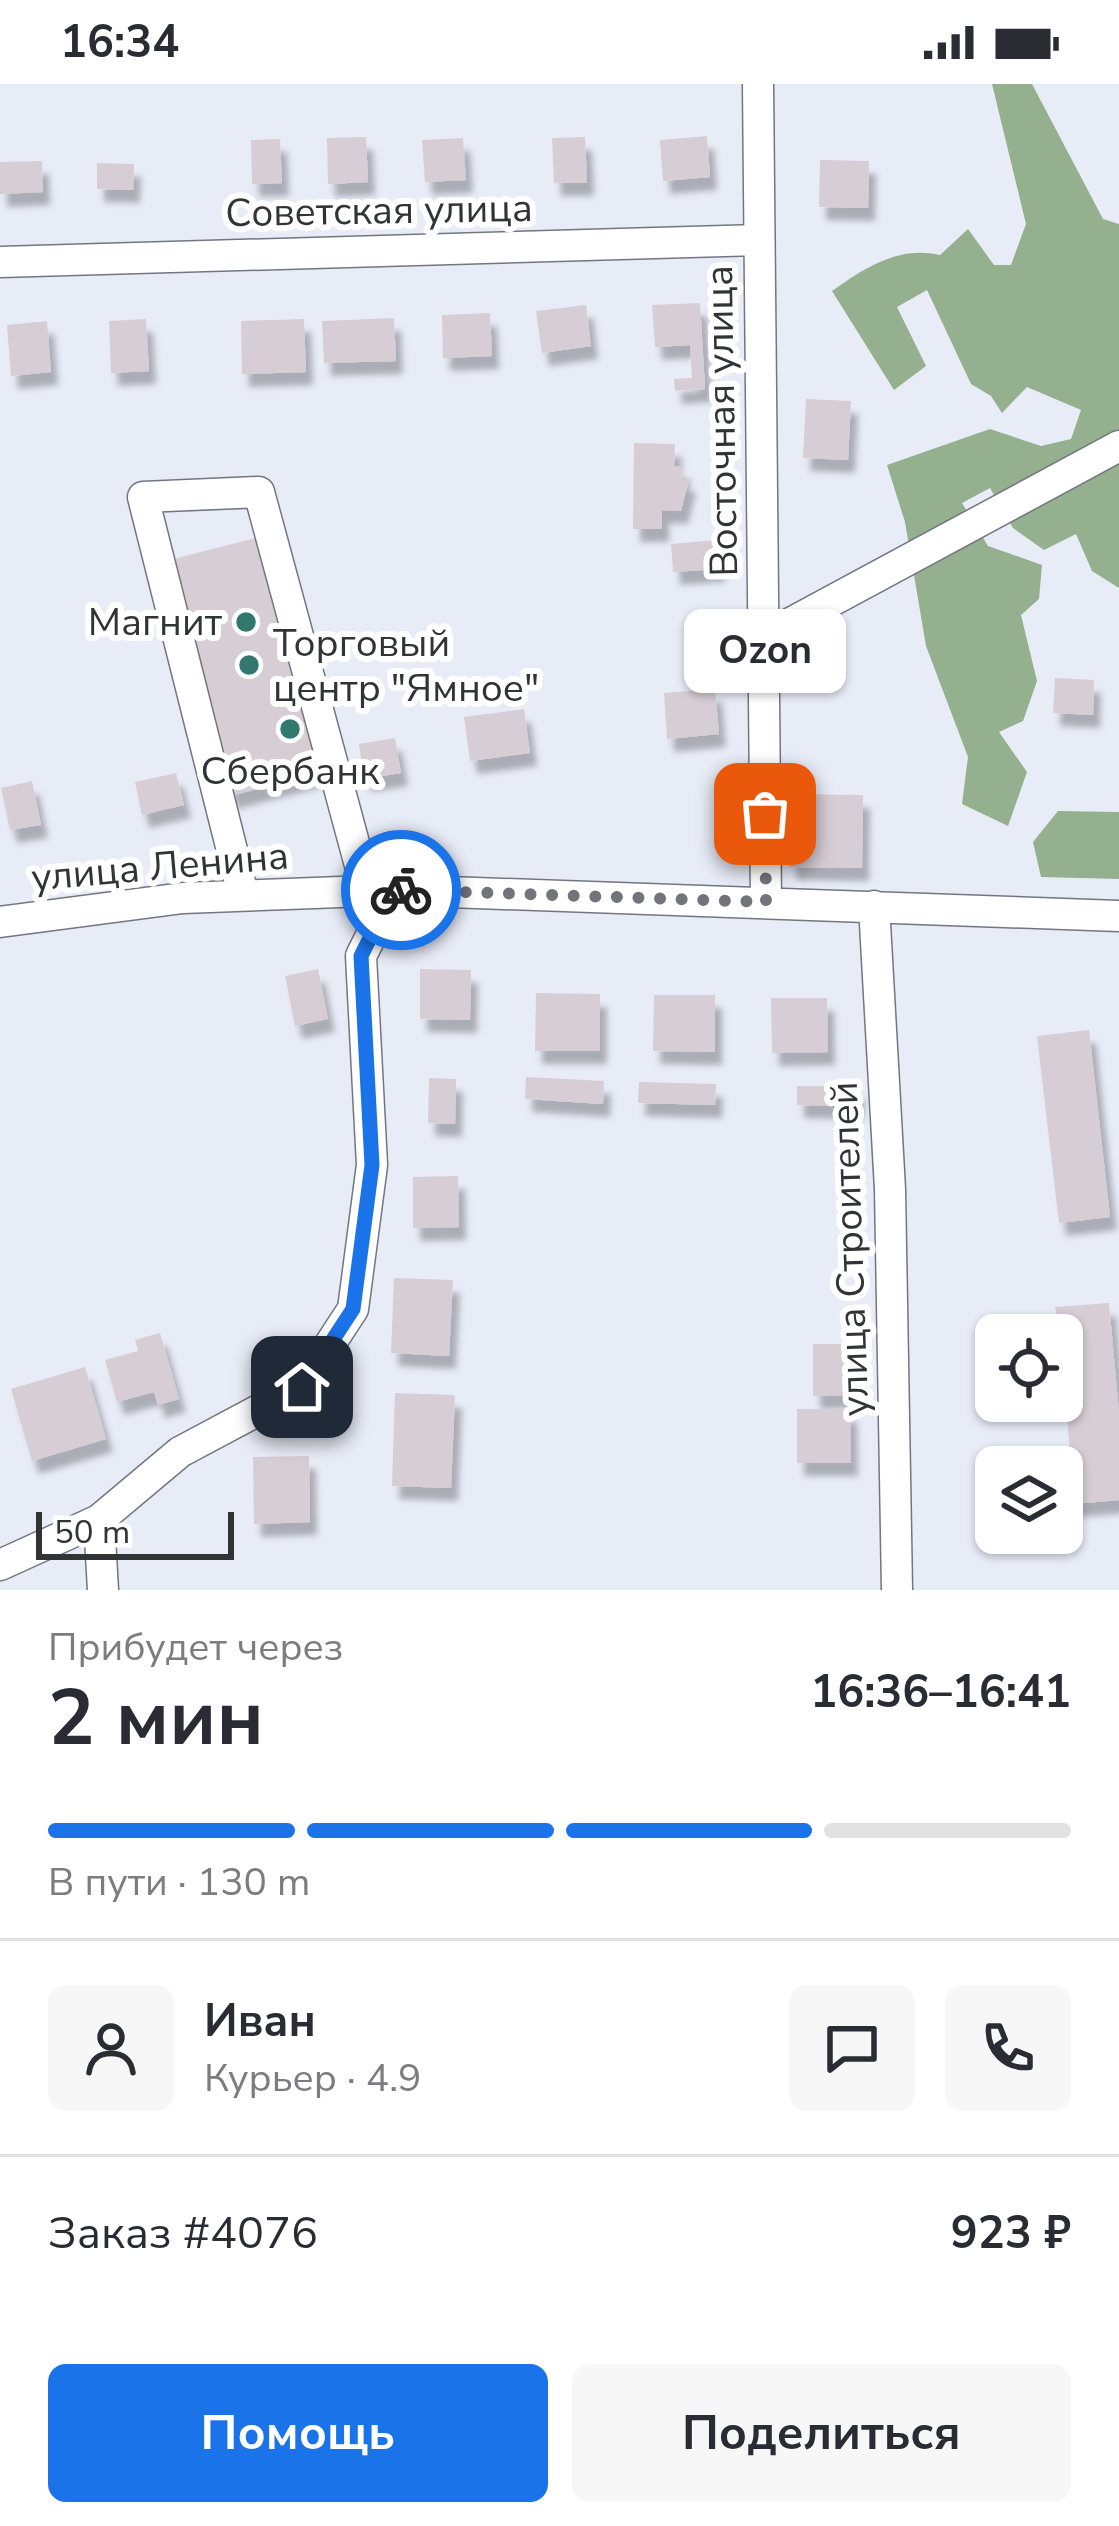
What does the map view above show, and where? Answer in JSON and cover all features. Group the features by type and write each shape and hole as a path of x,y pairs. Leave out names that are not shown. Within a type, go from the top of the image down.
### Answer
{"street":[{"name":"Восточная улица","path":"758,84 766,902"},
{"name":"Советская улица","path":"0,262 759,240"},
{"path":"764,638 1119,446"},
{"path":"0,1565 99,1520 180,1452 302,1387 353,1309 372,1165 361,956 380,890 259,492 142,497 243,894"},
{"name":"улица Ленина","path":"0,922 243,894 380,890 1119,916"},
{"name":"улица Строителей","path":"874,906 890,1189 897,1590"},
{"path":"99,1520 104,1590"}],"green space":[{"path":"992,84 1032,84 1103,219 1119,224 1119,588 1092,571 1076,534 1044,550 1013,528 990,488 962,503 988,546 1042,565 1039,599 1021,615 1037,681 1023,721 999,732 1027,772 1008,826 962,804 968,757 926,646 905,522 887,465 990,429 1041,446 1071,439 1081,410 1027,387 1002,413 991,396 971,384 927,290 897,307 926,366 894,390 832,291 896,256 940,255 968,229 994,265 1011,265 1026,224"},
{"path":"1058,811 1119,812 1119,879 1041,877 1033,842"}],"building":[{"path":"707,136 710,177 663,181 660,140"},
{"path":"366,137 368,182 328,184 327,138"},
{"path":"585,137 587,183 554,183 552,138"},
{"path":"463,138 466,180 425,182 422,140"},
{"path":"280,139 282,183 252,184 251,140"},
{"path":"820,160 869,161 868,208 819,207"},
{"path":"42,161 43,192 0,194 0,162"},
{"path":"97,163 134,164 133,190 97,189"},
{"path":"700,303 705,389 675,391 674,379 692,378 690,345 655,347 652,305"},
{"path":"586,305 591,346 542,353 536,311"},
{"path":"490,313 492,356 443,358 442,315"},
{"path":"394,318 396,361 324,363 322,321"},
{"path":"146,319 149,371 111,373 109,321"},
{"path":"304,319 306,372 242,374 241,321"},
{"path":"47,321 51,372 11,376 7,325"},
{"path":"806,399 851,401 848,460 803,458"},
{"path":"634,443 675,444 674,466 683,466 682,479 689,479 681,511 662,510 662,529 633,529"},
{"name":"Торговый центр \"Ямное\"","path":"267,535 327,771 230,796 170,560"},
{"path":"716,540 718,569 673,572 671,544"},
{"path":"1055,678 1094,680 1093,715 1053,713"},
{"path":"715,689 719,734 667,739 664,693"},
{"path":"524,709 530,753 470,761 464,717"},
{"path":"395,738 401,773 364,779 359,744"},
{"path":"176,773 184,805 142,815 135,782"},
{"path":"32,781 41,825 10,830 1,788"},
{"path":"790,794 863,795 862,868 789,867"},
{"path":"318,969 328,1019 295,1026 285,976"},
{"path":"420,969 471,970 470,1020 420,1019"},
{"path":"536,993 600,994 600,1051 535,1051"},
{"path":"654,995 715,995 715,1052 653,1051"},
{"path":"771,998 827,998 828,1052 772,1053"},
{"path":"1089,1030 1110,1217 1059,1223 1037,1036"},
{"path":"526,1077 604,1081 603,1104 525,1099"},
{"path":"429,1078 456,1079 455,1124 428,1123"},
{"path":"639,1082 716,1084 715,1105 638,1103"},
{"path":"797,1086 858,1086 857,1106 797,1105"},
{"path":"458,1176 459,1227 413,1228 413,1177"},
{"path":"394,1278 453,1280 449,1356 391,1353"},
{"path":"1109,1303 1119,1413 1119,1500 1083,1503 1083,1446 1069,1446 1068,1422 1083,1422 1083,1314 1057,1314 1055,1307"},
{"path":"160,1333 179,1399 158,1405 154,1392 117,1402 105,1360 138,1351 135,1340"},
{"path":"813,1344 856,1344 856,1395 813,1396"},
{"path":"85,1367 106,1439 32,1461 11,1389"},
{"path":"395,1393 455,1395 451,1488 392,1486"},
{"path":"797,1409 850,1409 851,1463 797,1463"},
{"path":"309,1456 310,1522 254,1524 253,1457"}],"way so far":[{"path":"401,890 766,902 765,814"}],"place":[{"name":"Магнит","path":"246,622"},
{"name":"Торговый центр \"Ямное\"","path":"249,665"},
{"name":"Сбербанк","path":"290,729"},
{"name":"Ozon","path":"765,814"}],"route":[{"path":"302,1387 353,1309 372,1165 361,956 394,890 401,890"}]}
